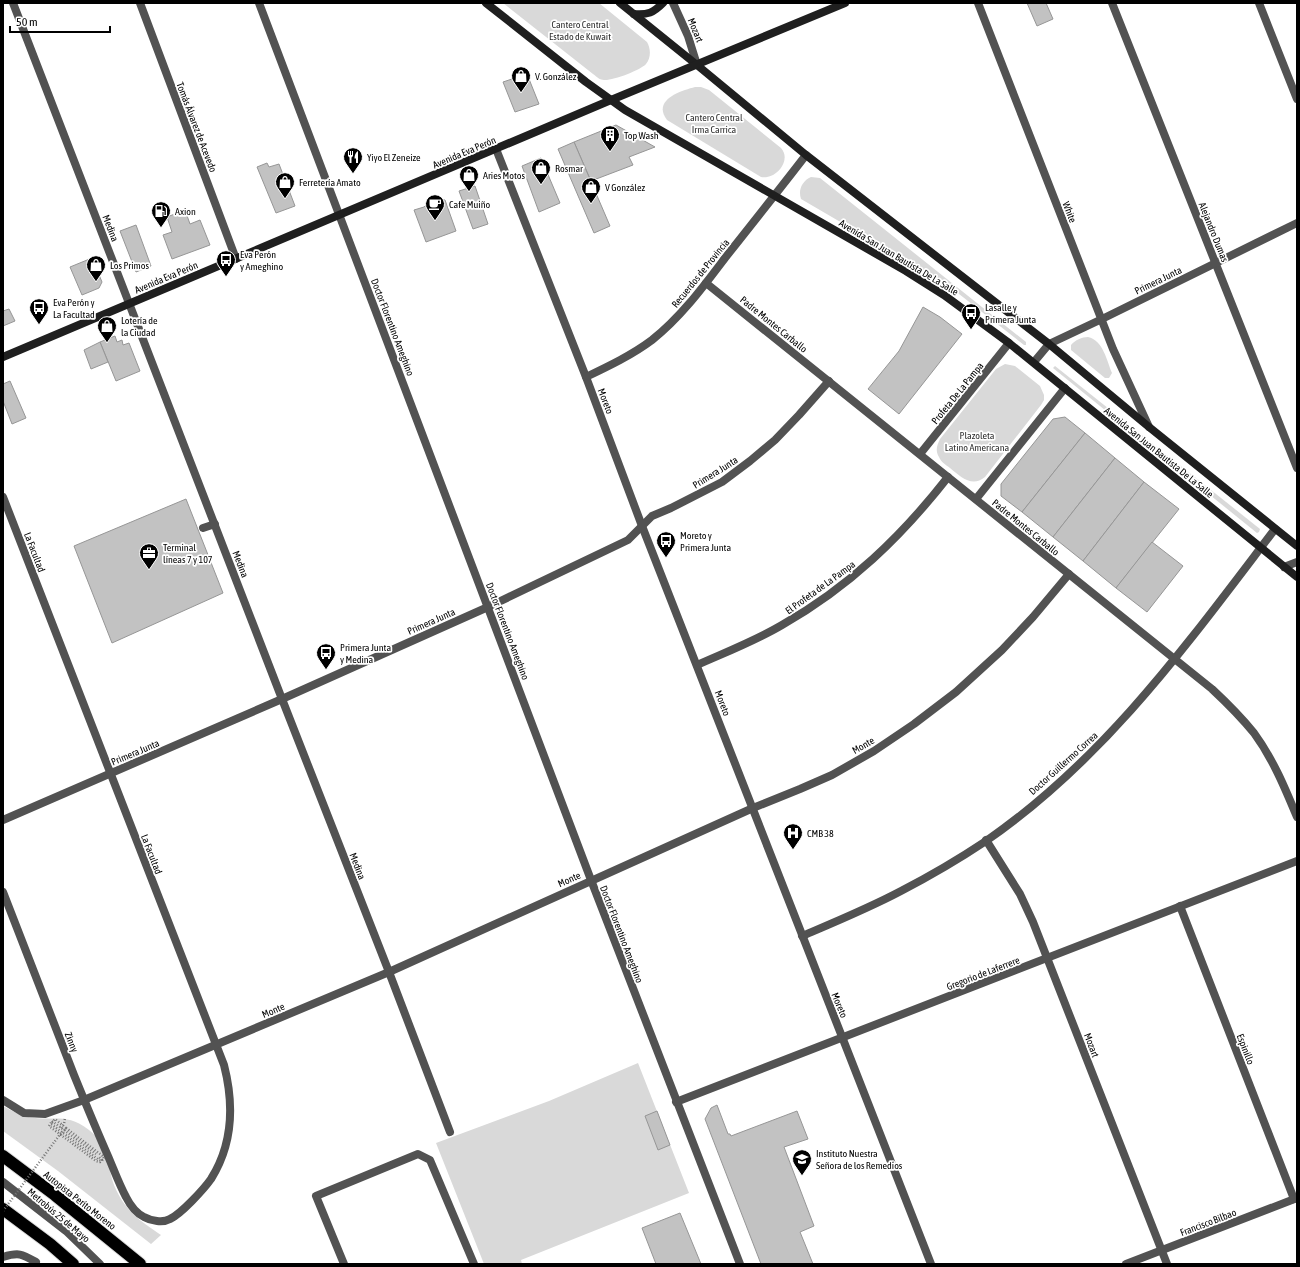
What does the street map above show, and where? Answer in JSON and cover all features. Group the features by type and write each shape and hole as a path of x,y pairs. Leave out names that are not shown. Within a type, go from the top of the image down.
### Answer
{"highway":[{"name":"Autopista Perito Moreno","path":"3,1156 55,1194 140,1264"},
{"path":"3,1210 50,1244 73,1264"}],"street":[{"name":"Medina","path":"13,3 450,1132"},
{"name":"Tomás Álvarez de Acevedo","path":"140,3 236,259"},
{"name":"Doctor Florentino Ameghino","path":"259,3 591,880 740,1264"},
{"name":"Avenida San Juan Bautista De La Salle","path":"486,3 611,100 918,279 967,312 1034,362 1297,577"},
{"name":"Avenida San Juan Bautista De La Salle","path":"620,3 806,155 1049,344 1275,530 1295,544"},
{"path":"634,14 646,15 656,10 663,3"},
{"name":"Mozart","path":"673,3 688,36 697,65"},
{"name":"Avenida Eva Perón","path":"3,357 611,100 845,3"},
{"name":"White","path":"978,3 1114,349 1149,427"},
{"name":"Alejandro Dumas","path":"1112,3 1297,468"},
{"path":"1259,3 1297,99"},
{"name":"Moreto","path":"496,149 931,1264"},
{"name":"Recuerdos de Provincia","path":"586,377 614,363 652,340 688,306 806,155"},
{"name":"Primera Junta","path":"1034,362 1049,344 1216,264 1297,223"},
{"name":"Padre Montes Carballo","path":"706,283 1195,674 1222,698 1254,733 1284,784 1297,818"},
{"name":"Profeta De La Pampa","path":"920,454 1009,343"},
{"name":"Primera Junta","path":"3,820 282,700 488,607 628,540 652,516 690,499 722,482 750,461 790,425 829,381"},
{"path":"976,499 1065,388"},
{"name":"El Profeta de La Pampa","path":"697,665 776,629 835,591 853,577 889,544 923,509 948,477"},
{"name":"La Facultad","path":"3,497 224,1065 228,1084 230,1116 228,1137 221,1161 209,1182 200,1193 170,1219 157,1221 142,1217 133,1209 127,1199"},
{"path":"203,528 215,524"},
{"name":"Doctor Guillermo Correa","path":"802,936 900,892 986,840 1035,803 1086,758 1126,716 1175,659 1275,530"},
{"path":"1284,567 1297,562"},
{"name":"Monte","path":"3,1100 24,1113 44,1114 84,1100 389,972 591,880 753,808 832,775 874,751 914,724 956,692 1002,650 1033,617 1069,574"},
{"name":"Mozart","path":"986,840 1020,894 1047,958 1167,1264"},
{"name":"Gregorio de Laferrere","path":"676,1102 1297,861"},
{"name":"Zinny","path":"3,892 84,1100 127,1199"},
{"name":"Espinillo","path":"1180,906 1296,1199"},
{"path":"344,1264 316,1196 418,1154 430,1160 474,1264"},
{"name":"Metrobús 25 de Mayo","path":"3,1182 66,1231 100,1264"},
{"name":"Francisco Bilbao","path":"1126,1264 1296,1199"},
{"path":"3,1257 17,1254 24,1255 36,1262"}],"path":[{"path":"61,1134 49,1126 52,1122 99,1157 102,1160 100,1162 96,1161 61,1134 51,1124 55,1119 103,1155 104,1158 102,1161 98,1160 61,1134"},
{"path":"3,1210 66,1128"}],"green space":[{"name":"Cantero Central Estado de Kuwait","path":"503,3 599,3 647,42 650,50 649,59 646,64 633,72 608,80 598,78"},
{"name":"Cantero Central Irma Carrica","path":"695,87 701,87 709,90 781,148 785,158 781,168 772,175 761,177 667,120 663,113 665,102 682,91"},
{"path":"811,177 820,178 1026,342 1026,345 1024,345 945,283 801,199 800,189 803,183"},
{"path":"1088,337 1097,342 1104,352 1112,373 1109,378 1105,378 1071,350 1071,345 1074,342 1081,338"},
{"name":"Plazoleta Latino Americana","path":"1005,364 1015,366 1040,386 1044,395 1044,400 985,477 976,482 967,480 962,478 942,462 937,452 937,446 940,439 996,369"},
{"path":"1055,366 1260,529 1259,532 1257,533 1053,368"},
{"path":"638,1063 689,1193 521,1260 522,1264 484,1264 436,1143 549,1101"},
{"path":"3,1106 18,1114 28,1117 66,1119 81,1124 89,1130 98,1139 105,1150 114,1185 123,1202 133,1214 161,1235 151,1244 58,1171 3,1131"}],"building":[{"path":"1027,3 1046,3 1053,19 1037,26"},
{"name":"V. González","path":"527,74 539,104 515,112 503,82"},
{"name":"Top Wash","path":"616,125 655,147 629,157 633,165 591,181 574,142"},
{"name":"V González","path":"574,142 610,226 594,233 558,149"},
{"name":"Rosmar","path":"541,158 560,203 539,212 522,166"},
{"path":"267,163 269,167 279,164 295,206 276,213 257,167"},
{"path":"475,186 488,224 473,229 459,191"},
{"name":"Cafe Muiño","path":"435,199 445,200 456,231 426,242 414,210 424,207 430,201"},
{"path":"185,210 190,224 200,220 210,245 172,259 163,235 172,232 167,217"},
{"path":"136,225 151,266 136,272 120,231"},
{"path":"92,258 102,282 99,288 82,295 70,267"},
{"path":"923,307 940,317 962,334 899,414 868,389 899,351"},
{"path":"9,309 15,321 3,326 3,311"},
{"path":"115,336 117,342 122,340 123,345 129,343 140,371 116,381 100,342"},
{"path":"100,342 108,362 91,369 84,350"},
{"path":"10,381 26,418 12,424 3,401 3,384"},
{"path":"1065,417 1085,433 1022,512 1001,496 1001,484 1053,419"},
{"path":"1085,433 1115,458 1053,537 1022,512"},
{"path":"1115,458 1144,482 1083,561 1053,537"},
{"path":"1144,482 1179,509 1116,588 1083,561"},
{"name":"Terminal líneas 7 y 107","path":"186,499 223,593 112,643 74,546"},
{"path":"1152,542 1183,566 1147,612 1116,588"},
{"path":"717,1105 728,1134 731,1136 797,1111 808,1139 784,1147 814,1226 800,1232 813,1264 761,1264 705,1119 711,1108"},
{"path":"657,1111 670,1145 658,1150 645,1116"},
{"path":"680,1213 701,1264 656,1264 642,1228"}],"place":[{"name":"V. González","path":"521,93"},
{"name":"Top Wash","path":"610,152"},
{"name":"Yiyo El Zeneize","path":"353,174"},
{"name":"Rosmar","path":"541,185"},
{"name":"Aries Motos","path":"469,192"},
{"name":"Ferretería Amato","path":"285,199"},
{"name":"V González","path":"591,204"},
{"name":"Cafe Muiño","path":"435,221"},
{"name":"Axion","path":"161,228"},
{"name":"Eva Perón y Ameghino","path":"226,277"},
{"name":"Los Primos","path":"96,282"},
{"name":"Eva Perón y La Facultad","path":"39,325"},
{"name":"Lasalle y Primera Junta","path":"971,330"},
{"name":"Lotería de la Ciudad","path":"107,343"},
{"name":"Moreto y Primera Junta","path":"666,558"},
{"name":"Terminal líneas 7 y 107","path":"149,570"},
{"name":"Primera Junta y Medina","path":"326,670"},
{"name":"CMB 38","path":"793,850"},
{"name":"Instituto Nuestra Señora de los Remedios","path":"802,1176"}]}
